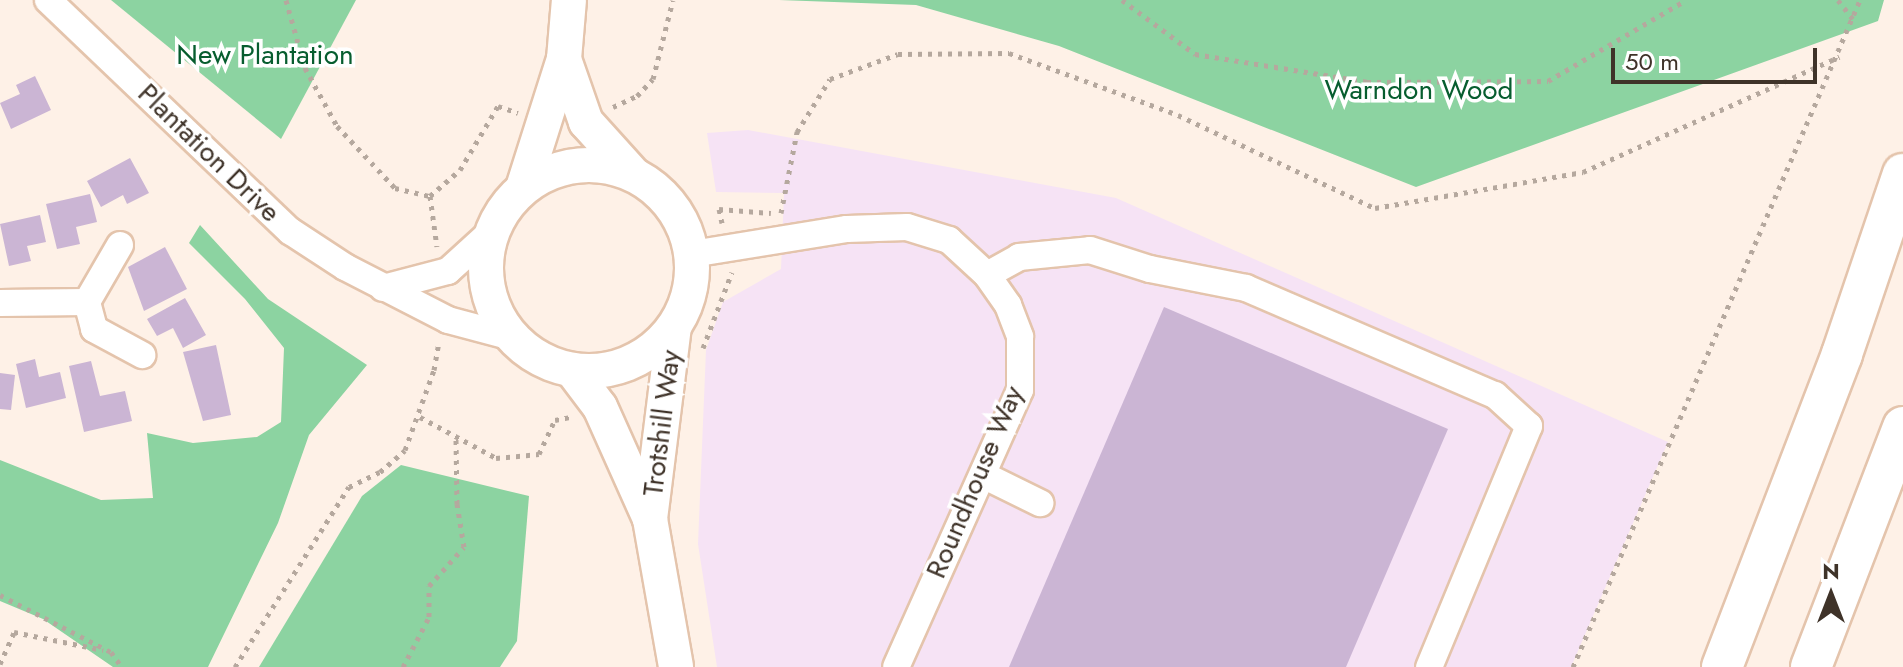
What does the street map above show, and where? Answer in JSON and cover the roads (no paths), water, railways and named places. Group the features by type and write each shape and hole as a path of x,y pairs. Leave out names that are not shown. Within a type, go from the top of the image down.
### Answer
{"highway":[{"path":"1722,667 1842,354 1903,174"},
{"path":"1811,667 1903,427"}],"main road":[{"path":"564,59 586,122 633,174 662,193 682,221 692,254 693,280 674,327 654,349 629,363 601,371 572,370 530,352 512,337 487,287 492,231 523,188 564,59 569,0"},
{"path":"523,188 548,172 576,165 606,165 633,174"},
{"name":"Trotshill Way","path":"650,519 674,327"},
{"name":"Trotshill Way","path":"572,370 600,407 650,519 676,667"}],"street":[{"name":"Plantation Drive","path":"48,0 290,231 383,288 448,320 512,337"},
{"name":"Roundhouse Way","path":"692,254 847,229 907,227 949,240 987,275 1008,305 1020,337 1020,390 896,667"},
{"path":"383,288 448,271 492,231"},
{"path":"120,245 87,302 94,329 142,355"},
{"path":"987,275 1019,257 1090,250 1150,269 1246,288 1495,395 1529,426 1429,667"},
{"path":"0,303 87,302"},
{"path":"983,475 1040,503"}],"park label":[{"name":"New Plantation","path":"265,55"},
{"name":"Warndon Wood","path":"1419,90"}]}
